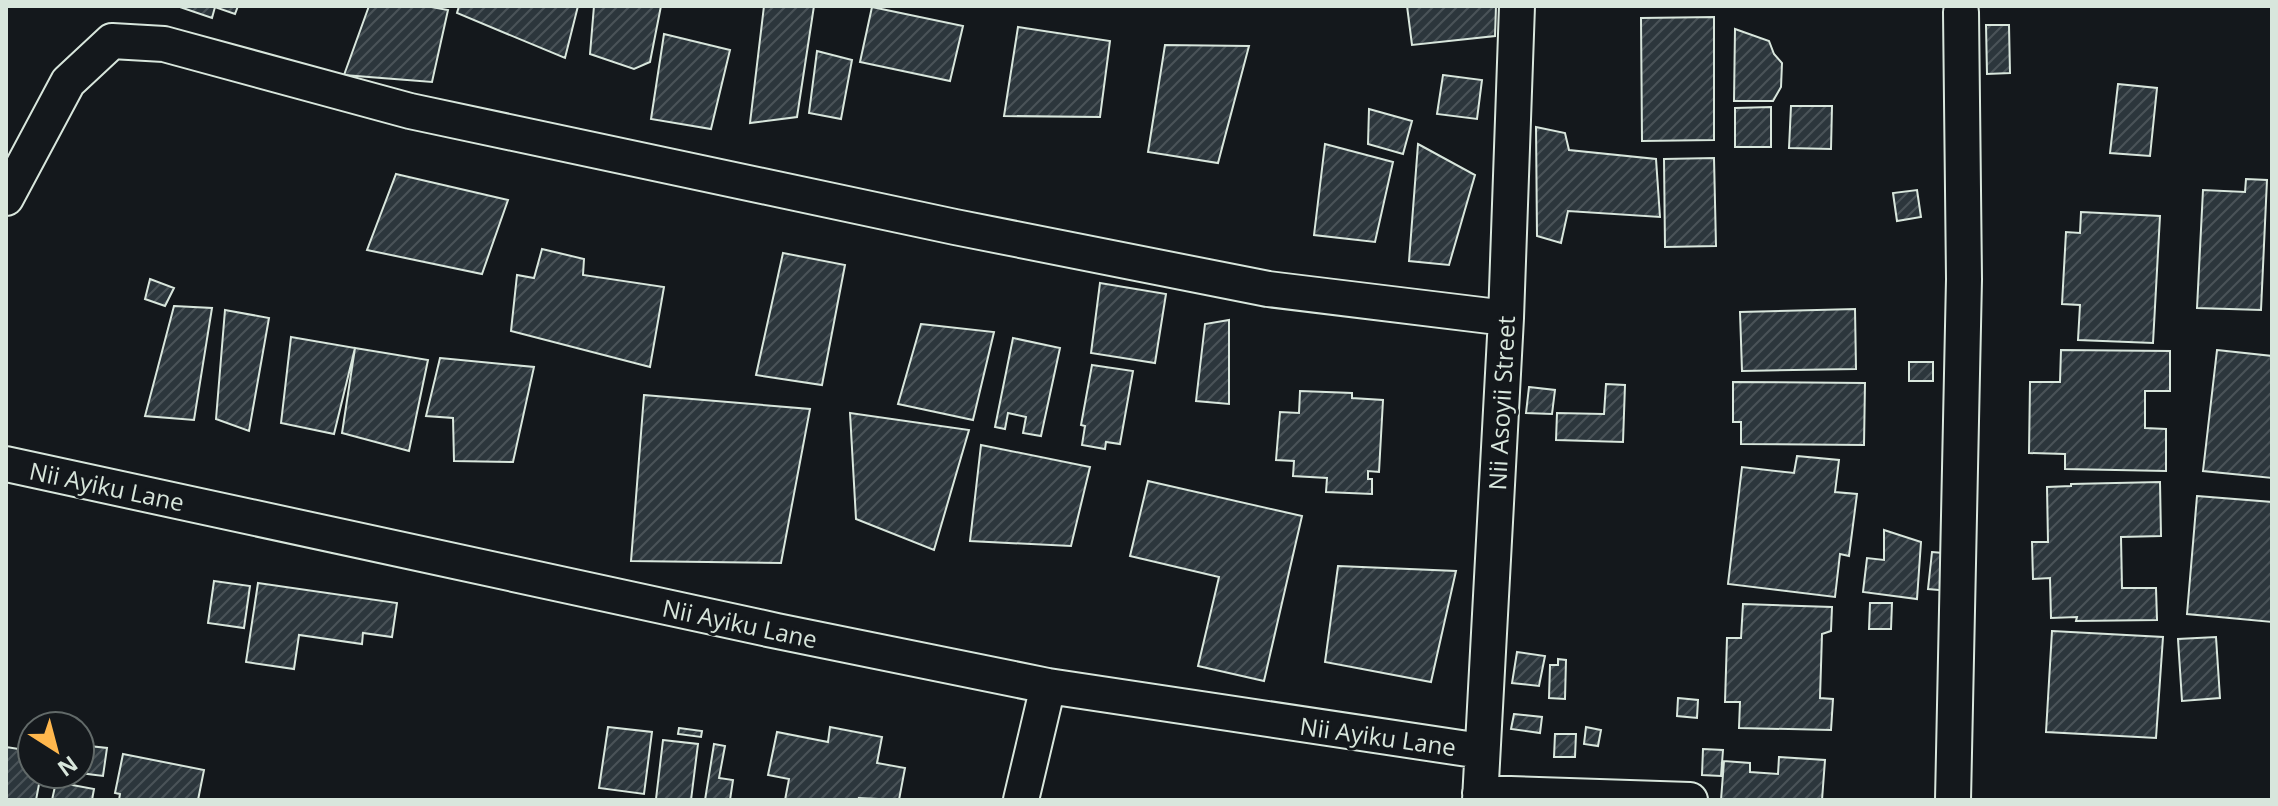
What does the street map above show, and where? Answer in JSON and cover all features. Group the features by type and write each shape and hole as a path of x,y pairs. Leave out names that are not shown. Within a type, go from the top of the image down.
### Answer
{"street":[{"name":"Nii Asoyii Street","path":"1480,796 1506,318 1517,6"},
{"path":"1953,800 1964,279 1961,12"},
{"path":"6,198 68,82 112,41 164,44 410,111 970,230 1268,289 1506,318"},
{"name":"Nii Ayiku Lane","path":"6,464 1048,686 1481,751"},
{"path":"1021,800 1048,686"},
{"path":"1480,796 1690,800"}],"building":[{"path":"177,6 238,6 235,14 215,7 212,18"},
{"path":"369,6 426,6 448,10 432,82 344,75"},
{"path":"459,6 578,6 565,58 457,13"},
{"path":"594,6 661,6 650,62 634,69 590,54"},
{"path":"764,6 814,6 797,117 750,123"},
{"path":"1407,6 1496,6 1495,36 1412,45"},
{"path":"872,7 963,26 950,81 860,62"},
{"path":"1714,17 1714,140 1642,141 1641,18"},
{"path":"1986,25 2009,25 2010,73 1987,74"},
{"path":"1018,27 1110,41 1100,117 1004,116"},
{"path":"1735,29 1769,41 1782,63 1781,87 1773,101 1734,101"},
{"path":"664,34 730,50 711,129 651,119"},
{"path":"1165,45 1249,46 1218,163 1148,152"},
{"path":"817,51 852,60 841,119 809,113"},
{"path":"1443,75 1482,80 1477,119 1437,114"},
{"path":"2118,84 2157,88 2150,156 2110,153"},
{"path":"1791,106 1832,106 1831,149 1789,148"},
{"path":"1771,107 1771,147 1735,147 1735,108"},
{"path":"1369,109 1412,121 1403,154 1368,144"},
{"path":"1536,127 1565,133 1569,150 1656,159 1660,217 1568,211 1561,243 1537,236"},
{"path":"1325,144 1393,162 1375,242 1314,235"},
{"path":"1418,144 1475,175 1449,265 1409,261"},
{"path":"1714,158 1716,246 1665,247 1664,159"},
{"path":"396,174 508,200 482,274 367,250"},
{"path":"2246,179 2267,180 2261,310 2197,308 2203,190 2245,192"},
{"path":"1917,190 1921,217 1897,221 1893,193"},
{"path":"2081,212 2160,216 2153,343 2078,340 2080,305 2062,304 2066,232 2080,233"},
{"path":"542,249 584,259 583,275 664,287 650,367 511,331 517,275 534,278"},
{"path":"783,253 845,265 822,385 756,375"},
{"path":"150,279 174,288 165,306 145,299"},
{"path":"1100,283 1166,294 1155,363 1091,353"},
{"path":"174,306 212,308 194,420 145,416"},
{"path":"1855,309 1856,369 1742,371 1740,312"},
{"path":"225,310 269,318 249,431 216,419"},
{"path":"1229,320 1229,404 1196,401 1205,324"},
{"path":"921,324 994,332 973,420 898,404"},
{"path":"291,337 355,348 334,434 281,423"},
{"path":"1013,338 1060,348 1041,436 1023,433 1026,417 1008,413 1005,429 995,427"},
{"path":"355,348 428,360 409,451 342,433"},
{"path":"2061,350 2170,351 2170,391 2145,391 2145,428 2166,429 2166,471 2065,469 2065,454 2029,453 2030,382 2060,382"},
{"path":"2217,350 2272,356 2272,478 2203,471"},
{"path":"440,358 534,367 513,462 454,461 453,418 426,416"},
{"path":"1909,362 1933,362 1933,381 1909,381"},
{"path":"1092,365 1133,371 1120,444 1106,442 1105,449 1082,445 1085,426 1081,425"},
{"path":"1733,382 1865,383 1864,445 1741,444 1741,422 1733,422"},
{"path":"1606,384 1625,385 1623,442 1556,440 1557,413 1604,414"},
{"path":"1529,387 1555,390 1552,414 1526,413"},
{"path":"1300,391 1352,393 1352,398 1383,400 1379,472 1368,471 1368,479 1372,479 1372,494 1326,492 1327,478 1293,476 1294,461 1276,460 1280,412 1299,413"},
{"path":"644,395 810,409 781,563 631,561"},
{"path":"850,413 969,430 934,550 856,519"},
{"path":"981,445 1090,467 1071,546 970,541"},
{"path":"1797,456 1839,460 1835,492 1857,494 1849,556 1840,554 1835,597 1728,584 1742,467 1794,473"},
{"path":"1148,481 1302,516 1264,681 1198,666 1219,577 1130,556"},
{"path":"2160,482 2161,536 2121,537 2122,588 2156,588 2157,620 2076,621 2077,617 2051,618 2050,578 2033,579 2032,542 2048,542 2047,487"},
{"path":"2197,496 2272,502 2272,622 2187,614"},
{"path":"1884,530 1921,542 1917,599 1863,592 1867,558 1884,560"},
{"path":"1932,552 1954,554 1950,591 1928,589"},
{"path":"1338,566 1456,571 1431,682 1325,662"},
{"path":"214,581 250,586 244,628 208,623"},
{"path":"258,583 397,603 392,637 363,633 362,644 299,635 294,669 246,662"},
{"path":"1870,603 1892,603 1891,629 1869,629"},
{"path":"1743,604 1832,607 1831,631 1822,634 1820,698 1833,699 1831,730 1739,728 1740,702 1725,702 1727,638 1741,638"},
{"path":"2052,631 2163,637 2156,738 2046,732"},
{"path":"2216,637 2220,698 2182,701 2178,639"},
{"path":"1517,652 1545,656 1539,686 1512,683"},
{"path":"1558,659 1566,660 1565,699 1549,698 1550,665 1558,665"},
{"path":"1678,698 1698,700 1697,718 1677,716"},
{"path":"1514,714 1542,717 1540,733 1511,729"},
{"path":"608,727 652,732 644,794 599,788"},
{"path":"830,727 882,737 877,763 905,768 899,800 785,800 789,779 768,775 777,732 828,742"},
{"path":"1586,727 1601,730 1598,746 1584,744"},
{"path":"679,728 702,731 701,737 678,734"},
{"path":"1555,734 1576,734 1575,757 1554,757"},
{"path":"663,740 698,744 691,800 656,799"},
{"path":"714,744 725,746 719,778 733,780 730,800 705,800"},
{"path":"6,747 16,749 16,790 38,790 36,800 6,800"},
{"path":"96,747 107,748 103,776 96,775"},
{"path":"1703,749 1723,750 1721,776 1702,775"},
{"path":"123,754 204,770 198,800 119,800 120,794 115,793"},
{"path":"1779,757 1825,760 1822,800 1721,800 1724,761 1750,763 1750,772 1778,774"},
{"path":"54,790 94,790 92,800 52,800"}]}
